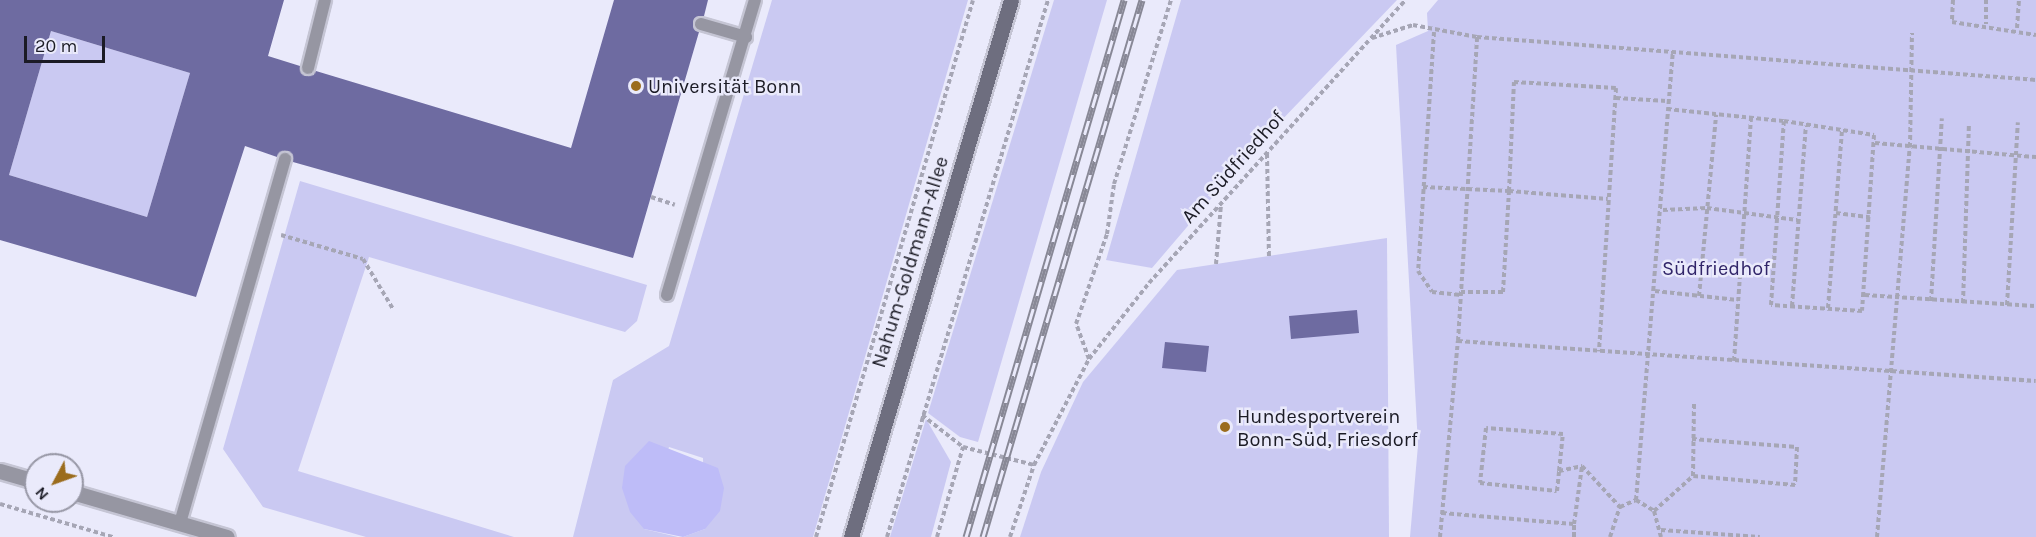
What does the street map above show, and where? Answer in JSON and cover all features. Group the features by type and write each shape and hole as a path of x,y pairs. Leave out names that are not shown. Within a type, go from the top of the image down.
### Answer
{"main road":[{"name":"Nahum-Goldmann-Allee","path":"851,537 1011,0"}],"street":[{"path":"0,471 24,478"},
{"path":"84,495 227,537"}],"lane":[{"path":"308,68 325,0"},
{"path":"667,295 746,38 755,0"},
{"path":"702,24 746,38"},
{"path":"180,523 285,159"}],"path":[{"path":"816,537 973,0"},
{"path":"887,537 1048,0"},
{"path":"1089,359 1076,324 1107,234 1114,183 1171,0"},
{"name":"Am Südfriedhof","path":"1010,537 1034,465 1089,359 1221,204 1406,0"},
{"path":"1953,0 1952,22 2017,28 2036,35"},
{"path":"1986,0 1986,24"},
{"path":"2017,28 2019,0"},
{"path":"1371,38 1413,25 1434,32 1477,37 1911,73 2036,80"},
{"path":"1434,32 1419,280 1432,292 1503,292 1515,82 1616,88 1599,351"},
{"path":"1877,537 1895,298 1910,147 1912,33"},
{"path":"1440,537 1458,341 1477,37"},
{"path":"1636,500 1663,210 1666,109 1673,52"},
{"path":"1616,98 1667,101"},
{"path":"1666,109 1784,121 1875,135 1862,312 1771,305 1784,121"},
{"path":"1699,296 1716,115"},
{"path":"1931,301 1944,153 1942,118"},
{"path":"1734,361 1751,119"},
{"path":"2007,305 2018,122"},
{"path":"1963,303 1969,123"},
{"path":"1792,306 1806,126"},
{"path":"1828,309 1842,130"},
{"path":"1875,143 1944,153 2036,157"},
{"path":"1267,153 1269,256"},
{"path":"1423,187 1509,190 1608,199"},
{"path":"1216,264 1221,204"},
{"path":"1663,210 1707,208 1797,220"},
{"path":"1836,213 1870,217"},
{"path":"266,231 363,260 393,309"},
{"path":"1655,291 1738,300"},
{"path":"1865,295 2036,306"},
{"path":"1458,341 1889,374 2036,381"},
{"path":"1693,476 1694,401"},
{"path":"922,415 963,447 1034,465"},
{"path":"1486,428 1563,434 1559,471 1557,490 1480,483 1486,428"},
{"path":"1654,511 1693,476 1795,485 1797,447 1692,439"},
{"path":"936,537 963,447"},
{"path":"1582,466 1620,507"},
{"path":"1559,471 1582,466"},
{"path":"1574,537 1582,466"},
{"path":"1610,537 1620,507 1636,500"},
{"path":"1636,500 1654,511 1661,530 1661,537"},
{"path":"0,504 113,537"},
{"path":"1442,513 1574,524"},
{"path":"1661,530 1760,537"}],"green space":[{"path":"772,0 968,0 813,537 683,537 705,529 703,458 669,447 644,529 678,537 573,537 613,380 669,346"},
{"path":"1054,0 1107,0 978,442 960,437 928,413"},
{"path":"1181,0 1397,0 1251,152 1152,268 1106,260"},
{"name":"Südfriedhof","path":"1438,0 2036,0 2036,537 1410,537 1418,445 1396,45 1428,31 1427,13"},
{"path":"51,31 190,73 147,217 9,175"},
{"path":"300,181 647,285 637,321 625,332 369,257 298,471 514,537 366,537 263,507 223,449"},
{"name":"Hundesportverein Bonn-Süd, Friesdorf","path":"1387,238 1389,537 1020,537 1041,472 1083,382 1177,270"},
{"path":"926,419 951,462 931,537 890,537"}],"shaded area":[{"path":"649,441 718,468 724,488 720,511 705,529 683,537 644,529 630,512 622,488 625,466"}],"building":[{"path":"0,0 284,0 268,56 300,66 305,76 316,71 571,148 614,0 708,0 704,16 693,22 699,32 633,258 293,162 288,151 277,157 245,146 196,297 0,240","holes":["51,31 190,73 147,217 9,175"]},
{"path":"1357,310 1359,333 1291,339 1289,316"},
{"path":"1165,342 1209,346 1206,372 1162,368"}],"railway":[{"path":"966,537 1124,0"},
{"path":"983,537 1142,0"}],"place":[{"name":"Universität Bonn","path":"636,86"},
{"name":"Hundesportverein Bonn-Süd, Friesdorf","path":"1225,427"}]}
